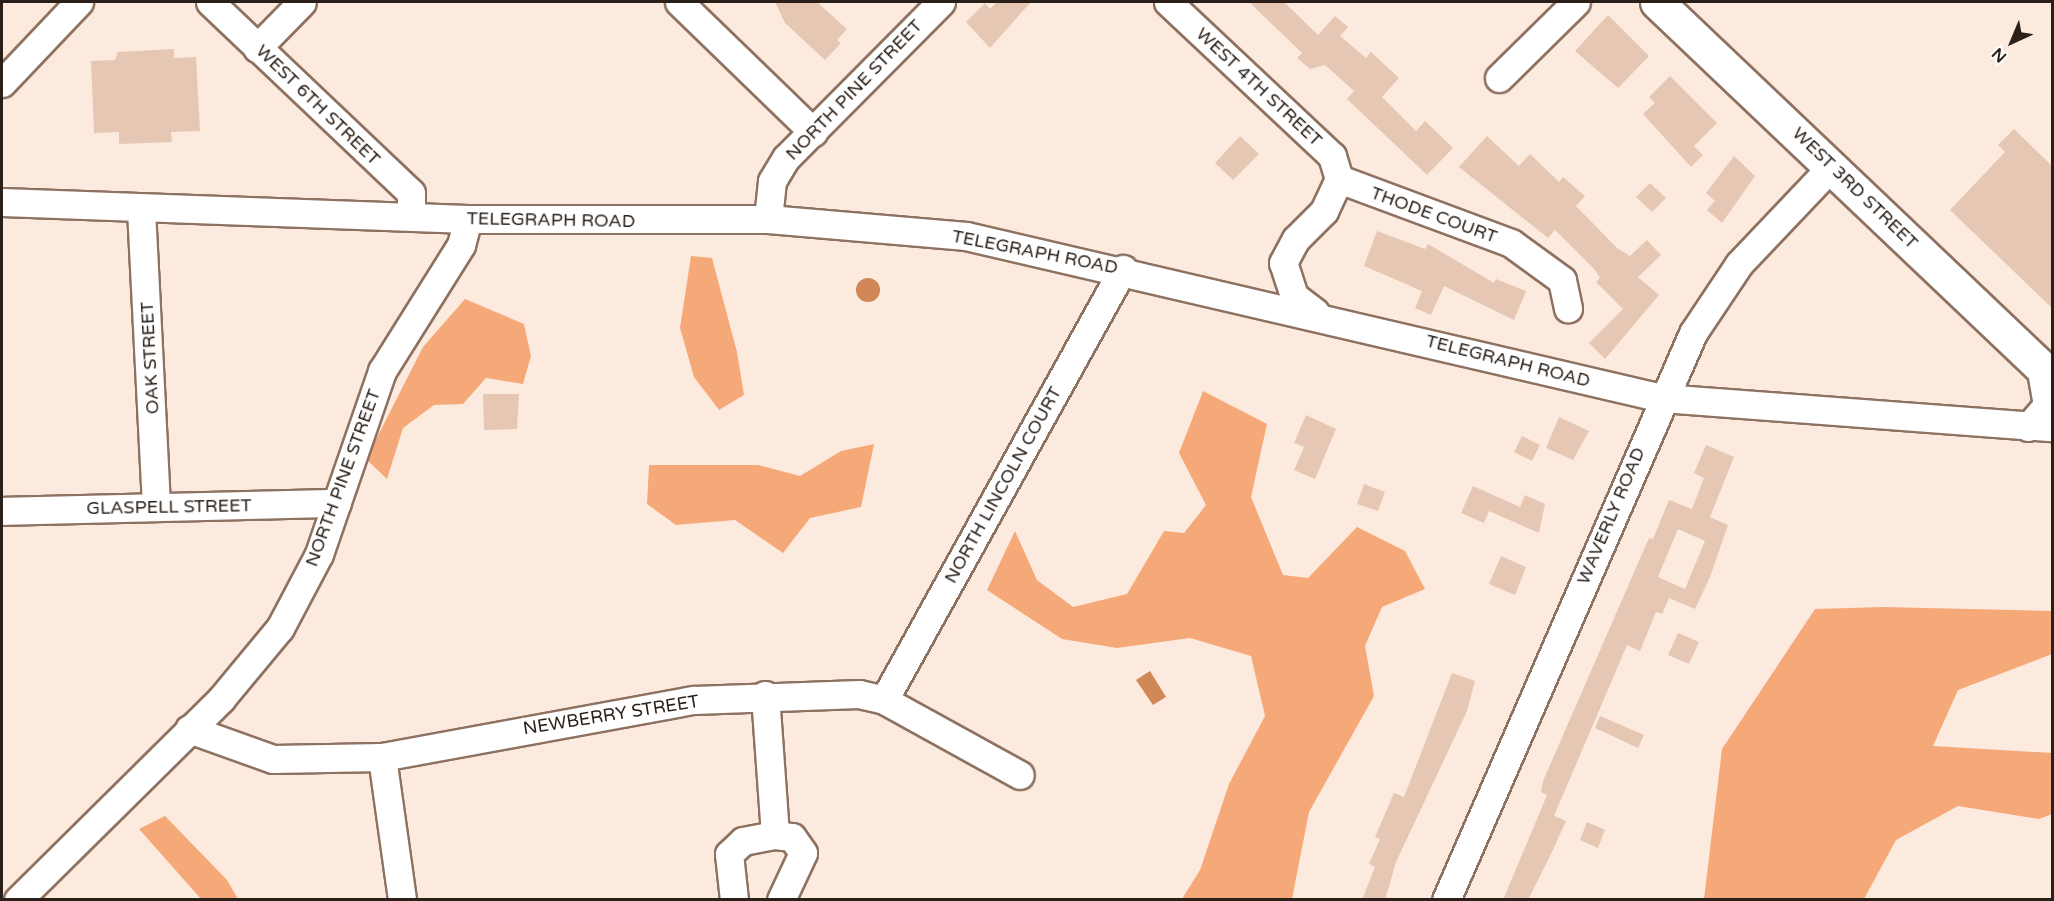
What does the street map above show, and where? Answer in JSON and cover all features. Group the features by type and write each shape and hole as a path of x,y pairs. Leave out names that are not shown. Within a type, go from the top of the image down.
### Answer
{"main road":[{"name":"WEST 3RD STREET","path":"1657,2 2046,370"}],"street":[{"path":"2,83 79,2"},
{"name":"WEST 6TH STREET","path":"210,2 411,193 411,215"},
{"path":"257,48 302,2"},
{"path":"678,2 813,132"},
{"name":"NORTH PINE STREET","path":"768,219 772,181 786,158 941,2"},
{"name":"WEST 4TH STREET","path":"1168,2 1332,156 1339,179"},
{"path":"1499,78 1576,2"},
{"name":"WAVERLY ROAD","path":"1446,900 1662,398 1719,291 1766,233 1831,167"},
{"path":"1236,295 1283,263 1296,239 1324,211 1339,179"},
{"name":"THODE COURT","path":"1339,179 1511,243 1562,280 1568,308"},
{"name":"TELEGRAPH ROAD","path":"2,202 411,215 468,219 768,219 966,236 1236,295 1662,398 2040,427"},
{"name":"OAK STREET","path":"141,208 156,507"},
{"name":"NORTH PINE STREET","path":"18,900 189,729 280,628 319,554 382,371 461,245 468,219"},
{"path":"1283,263 1294,296 1318,315"},
{"name":"NORTH LINCOLN COURT","path":"884,700 1123,269"},
{"path":"2040,427 2047,405 2046,370"},
{"name":"GLASPELL STREET","path":"2,511 337,503"},
{"name":"NEWBERRY STREET","path":"189,729 273,759 382,758 626,709 765,695 859,694 884,700 1020,776"},
{"path":"765,695 775,835"},
{"path":"382,758 402,900"},
{"path":"734,900 729,854 743,840 775,835 792,837 803,853 781,900"}],"shaded area":[{"path":"691,256 712,258 737,352 744,395 719,410 694,377 680,328"},
{"path":"868,278 873,279 879,285 879,295 873,301 868,302 863,301 857,295 856,290 857,285 863,279"},
{"path":"465,299 524,324 531,356 523,384 486,378 463,404 434,405 403,428 387,479 366,459 423,347"},
{"path":"1203,391 1267,424 1251,497 1283,575 1308,578 1357,527 1405,551 1425,589 1382,607 1365,646 1374,696 1309,812 1292,899 1182,899 1200,870 1229,784 1265,716 1251,656 1190,638 1117,648 1062,639 987,590 1015,531 1037,580 1073,607 1127,594 1164,531 1184,533 1206,505 1179,453"},
{"path":"874,444 861,507 810,518 783,553 735,520 676,525 647,504 649,465 758,465 800,476 841,451"},
{"path":"1883,607 2052,611 2052,654 1958,690 1933,746 2052,753 2052,814 2039,819 1958,806 1896,840 1864,899 1704,899 1722,749 1815,609"},
{"path":"1150,671 1166,697 1153,705 1136,680"},
{"path":"165,816 227,880 238,899 201,899 139,829"}],"building":[{"path":"775,2 817,2 847,29 837,40 841,43 825,60 785,23"},
{"path":"997,2 1031,2 990,48 966,22 985,3 990,9"},
{"path":"1249,2 1284,2 1318,35 1335,16 1348,27 1340,36 1366,58 1371,52 1399,78 1382,97 1416,131 1425,121 1453,148 1427,175 1347,99 1354,91 1325,65 1310,69 1297,58 1302,53"},
{"path":"1608,15 1649,56 1618,88 1575,51"},
{"path":"174,49 174,58 196,57 200,131 171,132 172,142 119,144 119,132 94,133 91,61 115,60 118,52"},
{"path":"1670,76 1717,123 1694,146 1703,155 1691,167 1643,114 1655,103 1649,97"},
{"path":"2014,129 2052,166 2052,308 1950,210 2005,152 1998,145"},
{"path":"1240,136 1259,154 1233,180 1215,163"},
{"path":"1487,136 1519,166 1530,154 1559,182 1563,177 1585,196 1576,206 1617,248 1630,256 1647,240 1661,255 1638,277 1659,295 1605,359 1589,343 1623,309 1596,282 1600,278 1595,270 1555,230 1548,238 1459,167"},
{"path":"1734,156 1755,176 1722,223 1707,210 1715,201 1706,193"},
{"path":"1650,183 1666,198 1652,212 1636,197"},
{"path":"1377,231 1425,249 1428,244 1494,283 1496,279 1526,291 1514,320 1444,286 1431,315 1415,308 1422,291 1364,266"},
{"path":"483,394 519,394 517,429 484,430"},
{"path":"1306,415 1336,429 1315,479 1294,470 1304,447 1294,443"},
{"path":"1559,417 1589,431 1573,460 1546,448"},
{"path":"1522,436 1540,445 1532,461 1514,452"},
{"path":"1706,445 1734,457 1710,517 1728,525 1710,577 1695,609 1669,598 1662,614 1656,612 1640,651 1627,645 1554,816 1566,821 1551,854 1528,900 1503,900 1547,795 1541,792 1543,781 1649,538 1653,539 1669,500 1692,509 1704,478 1694,473","holes":["1678,529 1705,541 1685,589 1658,577"]},
{"path":"1364,484 1385,492 1378,511 1357,504"},
{"path":"1473,486 1520,507 1525,495 1545,504 1539,533 1489,511 1484,523 1461,513"},
{"path":"1501,556 1526,567 1515,595 1489,584"},
{"path":"1678,633 1699,642 1689,664 1668,655"},
{"path":"1452,673 1475,681 1467,711 1396,862 1385,900 1362,900 1375,867 1369,864 1380,839 1375,837 1394,793 1404,797"},
{"path":"1600,716 1644,735 1638,748 1595,728"},
{"path":"1587,822 1605,830 1598,848 1580,840"}]}
